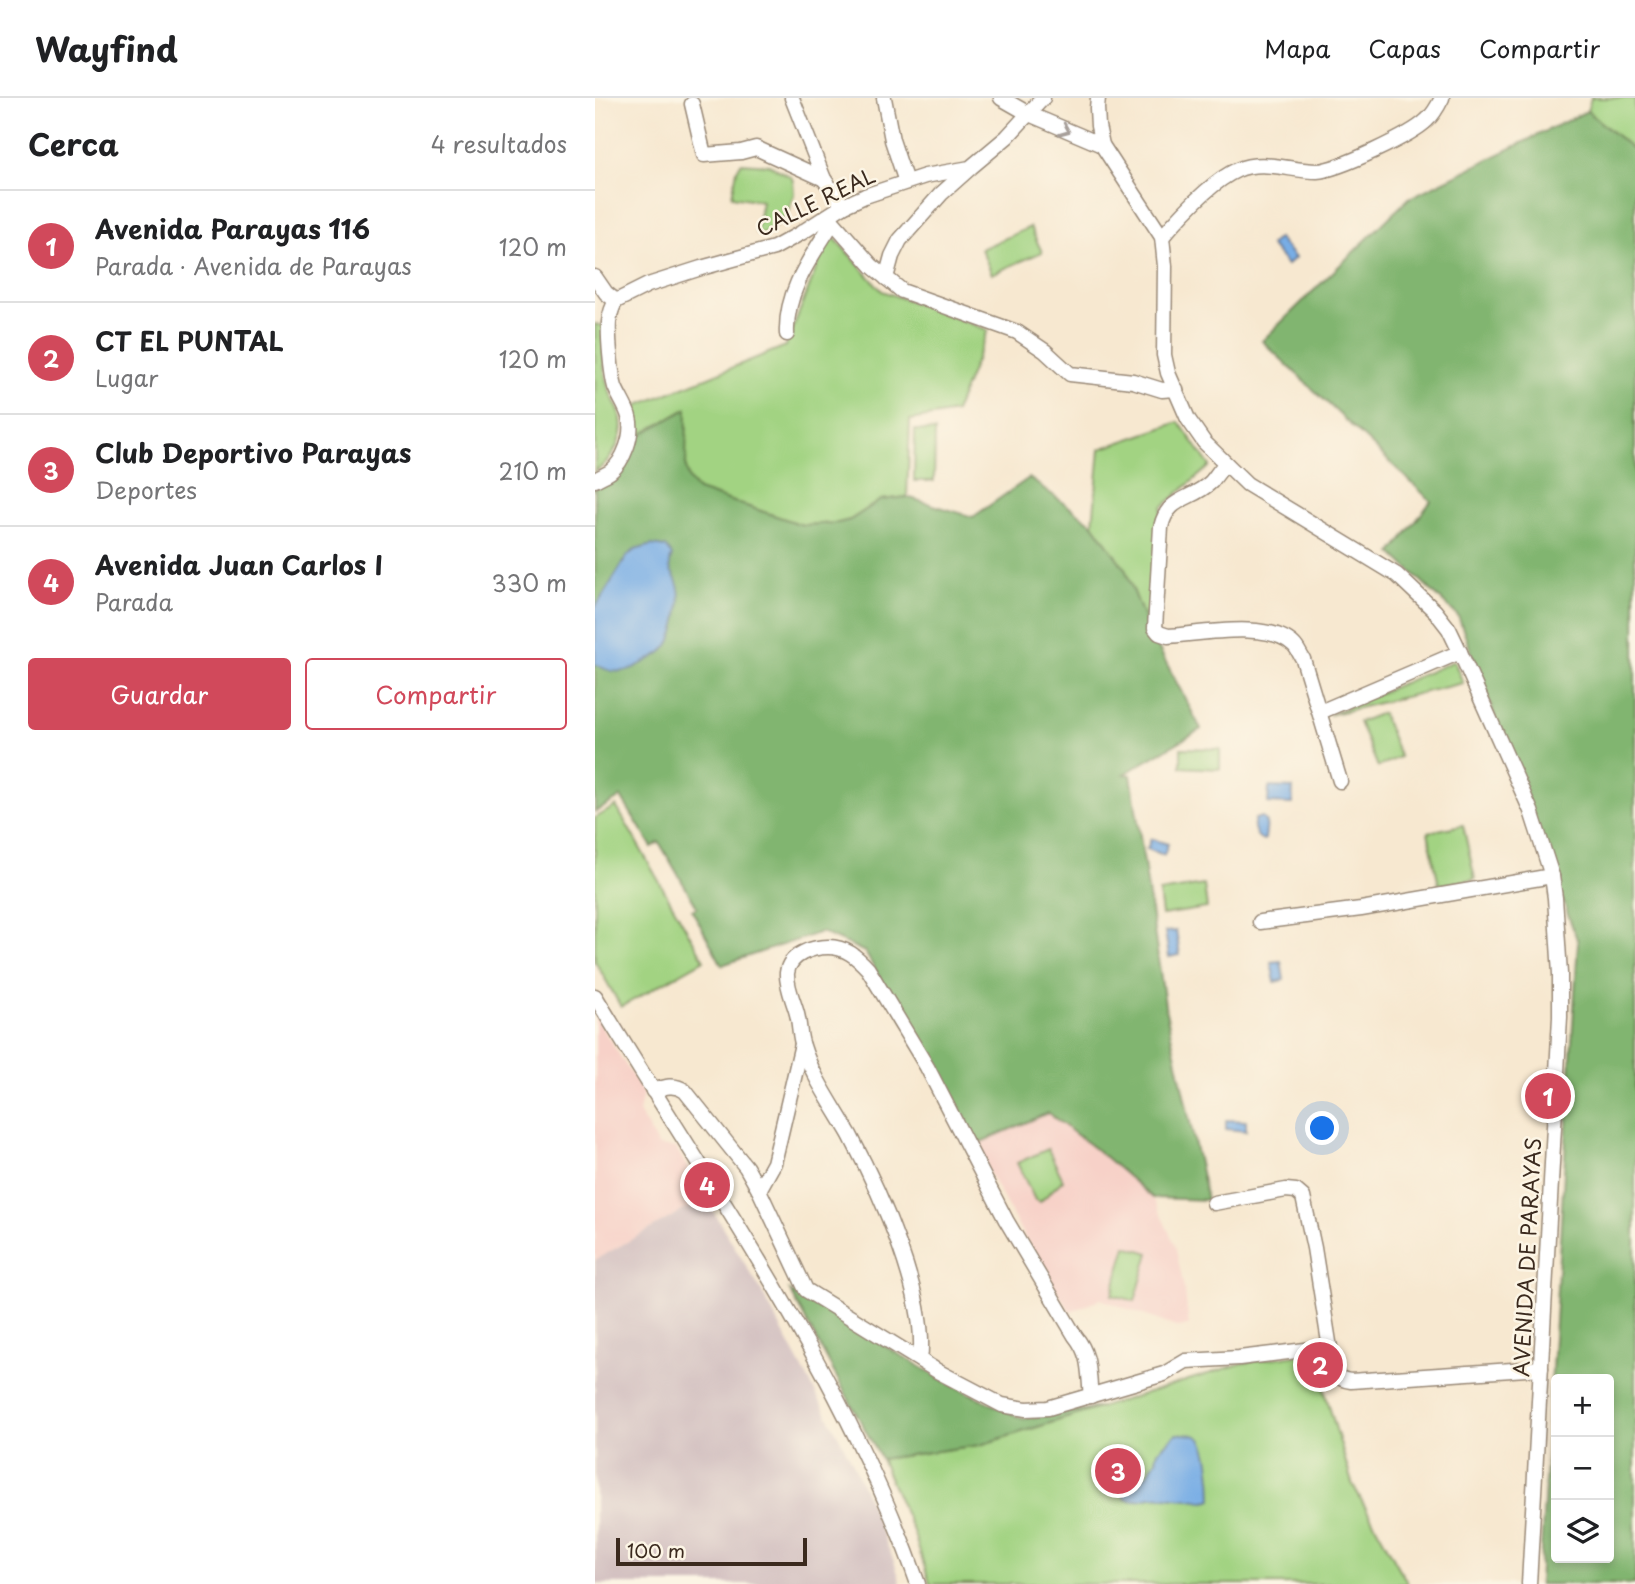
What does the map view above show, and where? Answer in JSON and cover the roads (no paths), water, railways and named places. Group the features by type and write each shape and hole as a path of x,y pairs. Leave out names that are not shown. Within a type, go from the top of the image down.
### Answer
{"street":[{"path":"792,98 824,179 843,206"},
{"path":"884,98 892,140 906,182"},
{"path":"1001,98 1029,114 1102,145"},
{"name":"CALLE REAL","path":"616,301 647,285 774,248 830,219 843,206 865,196 925,176 970,168 1007,137 1043,98"},
{"name":"AVENIDA DE PARAYAS","path":"1098,98 1097,117 1102,145 1162,237 1165,266 1164,355 1168,373 1188,419 1204,442 1247,484 1397,575 1435,611 1449,629 1531,811 1552,876 1560,996 1529,1584"},
{"path":"1162,237 1212,187 1235,171 1269,166 1320,171 1333,168 1416,129 1429,119 1442,98"},
{"path":"692,104 704,156 756,148 824,179"},
{"path":"886,278 899,240 941,194 970,168"},
{"path":"787,334 786,321 792,293 830,219 872,266 902,291 1017,332 1045,351 1070,374 1133,381 1162,390 1176,389"},
{"path":"595,276 606,293 616,301 609,323 614,384 629,415 630,429 627,446 620,461 609,472 595,480"},
{"path":"1226,464 1211,481 1194,494 1177,502 1164,516 1161,527 1155,628 1159,633 1168,636 1254,630 1279,636 1294,645 1303,659 1340,781"},
{"path":"1320,712 1460,652"},
{"path":"1260,922 1361,909 1552,876"},
{"path":"920,1360 922,1335 916,1303 885,1208 802,1044 787,975 796,957 810,949 840,947 868,969 927,1068 1006,1220 1085,1348 1091,1396"},
{"path":"595,996 736,1222 824,1375 877,1481 903,1540 918,1584"},
{"path":"759,1190 774,1163 802,1044"},
{"path":"653,1091 677,1086 685,1091 746,1167 806,1290 920,1360 1002,1405 1026,1409 1048,1408 1164,1374 1186,1361 1239,1358 1330,1347"},
{"path":"1214,1203 1286,1189 1303,1196 1330,1347 1336,1375 1341,1380 1541,1368"}],"water":[{"path":"1278,238 1295,258 1287,265 1270,245"},
{"path":"652,545 666,547 672,555 670,568 678,585 680,600 672,636 663,651 635,667 618,672 607,670 595,664 595,608 628,555"},
{"path":"1269,787 1293,788 1292,804 1268,803"},
{"path":"1261,817 1266,825 1263,840 1254,828 1255,819"},
{"path":"1151,839 1168,844 1164,855 1147,849"},
{"path":"1176,931 1180,955 1169,957 1165,932"},
{"path":"1281,961 1284,980 1275,982 1271,962"},
{"path":"1226,1120 1246,1121 1246,1131 1226,1129"},
{"path":"1176,1434 1194,1435 1203,1441 1210,1466 1212,1499 1125,1499 1125,1484 1130,1481 1139,1482 1149,1472 1158,1451"}],"place":[{"name":"Avenida Parayas 116","path":"1548,1096"},
{"name":"Avenida Juan Carlos I","path":"707,1185"},
{"name":"CT EL PUNTAL","path":"1320,1365"},
{"name":"Club Deportivo Parayas","path":"1118,1471"}]}
